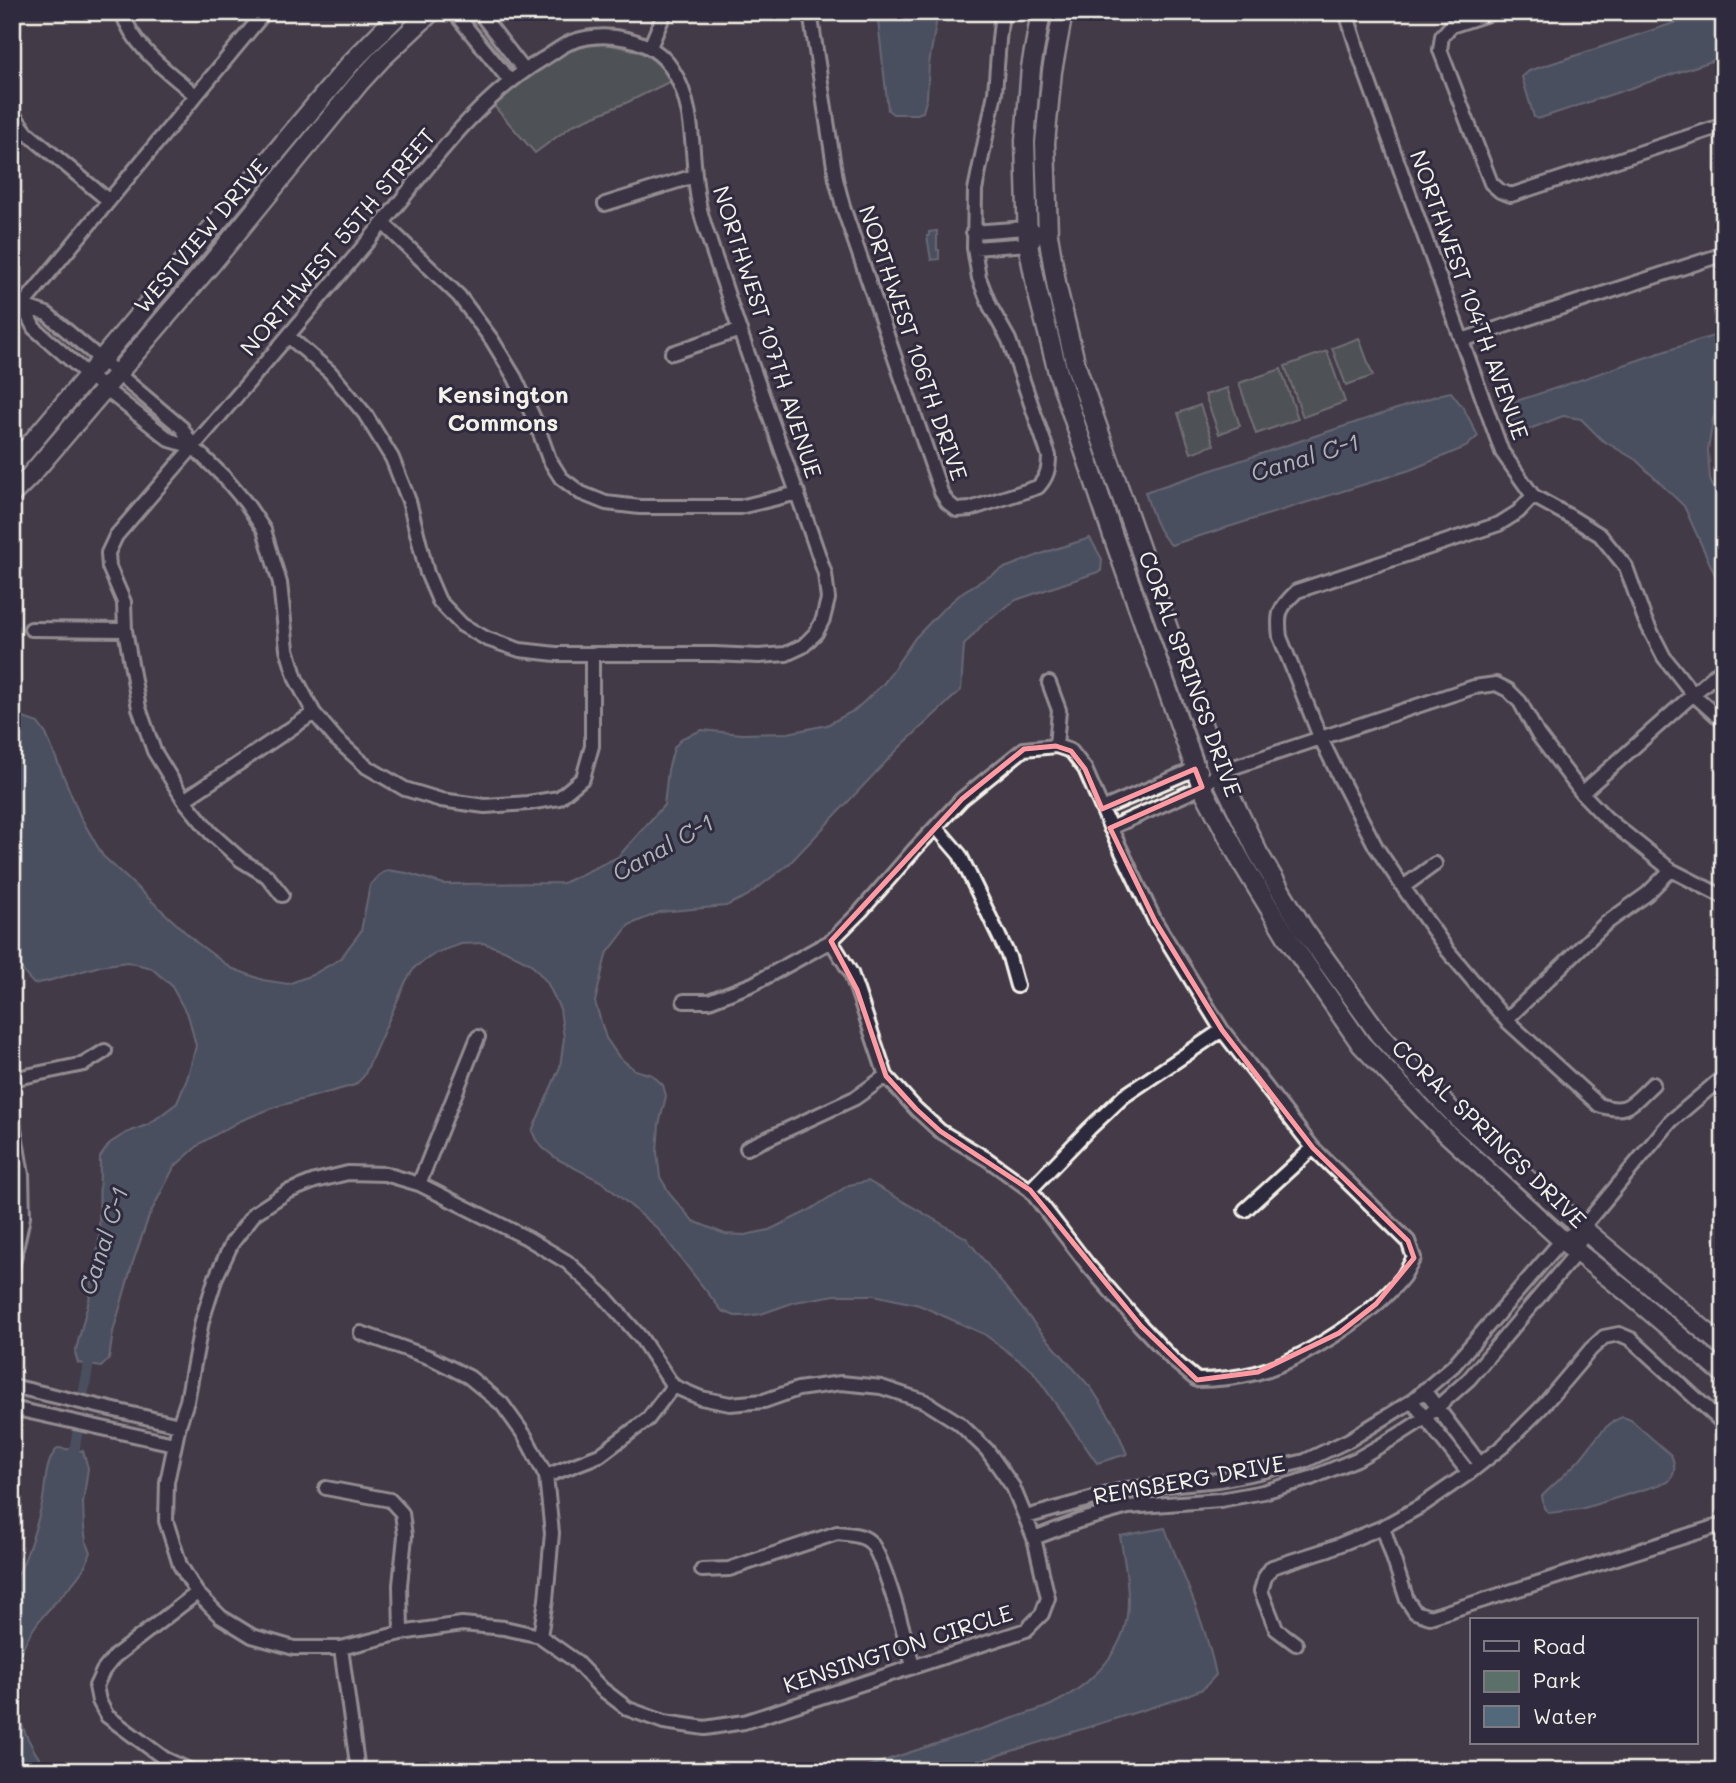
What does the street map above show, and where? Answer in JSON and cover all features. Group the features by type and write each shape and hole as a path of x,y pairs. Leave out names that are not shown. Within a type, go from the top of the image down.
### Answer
{"main road":[{"name":"WESTVIEW DRIVE","path":"12,466 350,64 401,12"},
{"name":"WESTVIEW DRIVE","path":"12,494 211,264 359,82 430,12"},
{"name":"CORAL SPRINGS DRIVE","path":"1041,12 1031,68 1025,141 1028,236 1037,290 1058,372 1202,787 1241,861 1289,940 1361,1044 1443,1130 1562,1240 1724,1374"},
{"name":"CORAL SPRINGS DRIVE","path":"1063,12 1052,71 1045,143 1048,235 1057,288 1076,366 1219,772 1258,853 1304,930 1379,1034 1457,1117 1582,1228 1724,1347"}],"street":[{"path":"122,12 126,24 141,47 195,95"},
{"path":"12,318 17,302 108,200 265,12"},
{"path":"454,12 510,81"},
{"path":"479,12 524,70"},
{"path":"650,47 665,12"},
{"name":"NORTHWEST 106TH DRIVE","path":"810,12 836,179 844,210 941,492 947,502 957,510 970,509 1038,487 1049,469 1049,456 1009,340 990,306 979,278 974,247 975,190 995,93 1002,12"},
{"name":"NORTHWEST 104TH AVENUE","path":"1346,12 1502,452 1533,496 1600,535 1626,567 1646,620 1664,657 1693,694 1724,722"},
{"path":"1494,12 1451,26 1442,36 1440,50 1491,183 1500,191 1511,195 1724,125"},
{"name":"NORTHWEST 55TH STREET","path":"125,630 124,602 109,567 107,553 116,536 289,336 450,139 510,81 570,43 595,37 625,38 650,47"},
{"name":"NORTHWEST 107TH AVENUE","path":"593,654 786,654 803,646 816,633 828,598 825,573 701,214 694,176 690,121 683,89 671,66 650,47"},
{"path":"12,113 27,133 108,200"},
{"path":"605,204 694,176"},
{"path":"383,223 459,296 492,340 515,378 549,459 561,478 581,493 606,503 640,507 740,508 797,494"},
{"path":"974,232 1048,235"},
{"path":"974,247 1028,236"},
{"path":"1462,340 1724,254"},
{"path":"17,302 47,314 182,428 193,447 246,503 264,530 280,583 287,649 296,679 314,713 336,739 367,767 405,789 441,800 485,806 559,798 583,778 592,746 593,654 520,650 487,639 462,625 454,617 439,601 427,573 409,501 392,458 365,414 330,372 289,336"},
{"path":"17,302 34,328 89,376 170,440 193,447"},
{"path":"672,353 740,330"},
{"path":"1533,496 1518,512 1499,524 1297,591 1283,604 1278,620 1280,637 1320,737 1376,847 1448,951 1506,1020 1599,1105 1614,1110 1627,1107 1653,1084"},
{"path":"30,629 125,630 139,708 154,751 184,800 211,833 241,860 267,876 282,895"},
{"path":"1582,793 1724,667"},
{"path":"1049,683 1059,710 1056,746"},
{"path":"1110,828 1202,787 1219,772 1474,687 1496,684 1508,690 1520,702 1538,735 1582,793 1606,818 1671,870 1724,897"},
{"path":"184,800 314,713"},
{"path":"684,1001 709,1001 753,984 831,942 962,799 1024,749 1056,746 1071,751 1086,769 1110,828 1155,921 1222,1030 1314,1148 1408,1241 1414,1258 1404,1276 1376,1304 1339,1333 1298,1356 1258,1373 1225,1380 1197,1380 1173,1360 1141,1326 1087,1264 1030,1189 988,1159 940,1131 886,1076 858,990 831,942"},
{"path":"1102,809 1195,769 1219,772"},
{"path":"936,827 960,855 1009,957 1017,986"},
{"path":"1403,887 1435,864"},
{"path":"1506,1020 1605,924 1647,894 1671,870"},
{"path":"1030,1189 1124,1096 1222,1030"},
{"path":"419,1184 478,1037"},
{"path":"12,1079 84,1064 105,1051"},
{"path":"747,1148 855,1098 886,1076"},
{"name":"REMSBERG DRIVE","path":"1027,1517 1126,1489 1219,1480 1305,1461 1349,1440 1412,1401 1452,1366 1562,1240 1582,1228 1671,1121 1724,1076"},
{"path":"12,1117 22,1175 23,1217 12,1268"},
{"path":"1245,1210 1314,1148"},
{"name":"KENSINGTON CIRCLE","path":"348,1173 385,1174 419,1184 527,1238 567,1262 605,1297 641,1338 673,1386 701,1398 730,1404 764,1401 798,1389 841,1383 881,1387 924,1401 959,1423 987,1450 1013,1487 1034,1538 1048,1598 1042,1614 1026,1630 744,1721 705,1728 664,1722 628,1709 602,1689 574,1660 540,1636 504,1628 462,1624 401,1633 341,1648 294,1648 252,1636 221,1617 197,1593 180,1564 166,1521 167,1482 174,1444 187,1402 202,1321 216,1278 232,1243 255,1213 287,1192 315,1181 348,1173"},
{"name":"REMSBERG DRIVE","path":"1034,1538 1128,1507 1220,1500 1264,1492 1311,1478 1357,1458 1397,1436 1438,1408 1469,1380 1577,1252 1582,1228"},
{"path":"361,1333 431,1358 470,1377 502,1404 525,1436 546,1476 552,1533 540,1636"},
{"path":"1296,1644 1276,1629 1261,1591 1265,1577 1272,1567 1329,1549 1383,1527 1421,1506 1469,1473 1503,1446 1541,1408 1604,1337 1619,1334 1631,1339 1724,1424"},
{"path":"12,1386 179,1425"},
{"path":"546,1476 600,1455 648,1419 673,1386"},
{"path":"1424,1390 1480,1464"},
{"path":"1412,1401 1469,1473"},
{"path":"12,1408 174,1444"},
{"path":"326,1488 390,1500 402,1513 405,1536 401,1633"},
{"path":"1383,1527 1408,1600 1415,1612 1430,1617 1724,1524"},
{"path":"702,1570 729,1569 837,1533 852,1534 869,1540 880,1556 914,1666"},
{"path":"191,1771 165,1759 107,1716 99,1701 96,1686 103,1671 115,1656 197,1593"},
{"path":"341,1648 358,1771"}],"highlighted area":[{"path":"1056,746 1071,751 1085,769 1102,809 1195,769 1202,787 1110,828 1155,921 1222,1030 1313,1148 1408,1241 1414,1258 1376,1304 1339,1333 1258,1372 1197,1380 1141,1326 1030,1190 940,1131 916,1109 886,1076 857,990 831,941 962,799 1024,749"}],"green space":[{"path":"605,44 644,54 658,64 671,81 573,125 535,153 494,106 546,63 570,51"},
{"path":"1359,338 1373,376 1346,385 1332,348"},
{"path":"1327,351 1345,402 1303,417 1285,366"},
{"path":"1281,369 1298,419 1256,434 1239,383"},
{"path":"1227,388 1240,426 1219,434 1205,395"},
{"path":"1200,405 1214,445 1191,453 1178,413"}],"water":[{"path":"877,12 938,12 923,112 893,114 888,110"},
{"path":"1707,12 1724,12 1724,57 1538,119 1534,117 1522,77 1529,71"},
{"path":"937,231 939,259 931,260 927,236 929,232"},
{"path":"1724,333 1724,395 1713,419 1708,450 1710,479 1724,517 1724,595 1684,506 1636,460 1602,440 1581,419 1563,416 1522,432 1513,402"},
{"path":"1451,392 1464,409 1478,436 1466,447 1410,470 1171,545 1155,521 1145,492"},
{"path":"1090,538 1102,559 1101,571 1016,600 983,624 964,645 961,690 900,747 789,864 747,896 726,906 660,912 629,925 606,955 595,1002 606,1038 619,1057 635,1070 652,1075 663,1085 666,1096 659,1125 657,1152 660,1177 672,1197 693,1221 725,1234 745,1235 769,1230 808,1211 849,1185 868,1181 966,1238 1041,1332 1092,1389 1115,1425 1127,1454 1097,1463 1032,1370 984,1334 919,1305 874,1295 835,1295 795,1302 761,1314 735,1316 722,1311 657,1228 602,1182 557,1159 536,1140 532,1131 560,1067 564,1038 560,1009 547,982 531,964 483,943 461,944 436,953 415,967 406,981 364,1076 355,1085 275,1107 240,1121 201,1143 174,1167 149,1216 133,1262 113,1332 109,1359 101,1367 78,1363 75,1353 89,1300 99,1241 100,1157 110,1143 149,1124 177,1103 196,1046 189,1018 171,985 151,968 127,962 100,966 34,984 21,968 12,949 12,714 38,723 46,734 80,816 103,856 196,942 231,968 263,980 288,984 312,975 340,959 361,931 370,885 387,870 444,884 563,883 618,857 664,805 668,770 674,748 682,738 702,730 742,734 788,733 827,725 855,710 884,683 915,638 964,591 1002,569"},
{"path":"1623,1417 1631,1420 1671,1455 1674,1469 1671,1479 1581,1509 1549,1513 1544,1508 1542,1496 1579,1460 1604,1429"},
{"path":"58,1448 83,1451 88,1468 83,1503 84,1527 91,1552 82,1572 39,1621 27,1640 15,1678 19,1716 36,1753 48,1771 12,1771 12,1587 33,1536 48,1467"},
{"path":"1165,1528 1212,1656 1216,1675 1203,1689 948,1771 854,1771 1046,1707 1075,1691 1106,1663 1125,1626 1128,1593 1120,1536"}],"waterway":[{"name":"Canal C-1","path":"1511,421 1532,414"},
{"name":"Canal C-1","path":"83,1396 91,1351"},
{"name":"Canal C-1","path":"72,1464 78,1429"}],"district":[{"name":"Kensington Commons","path":"503,409"}]}
